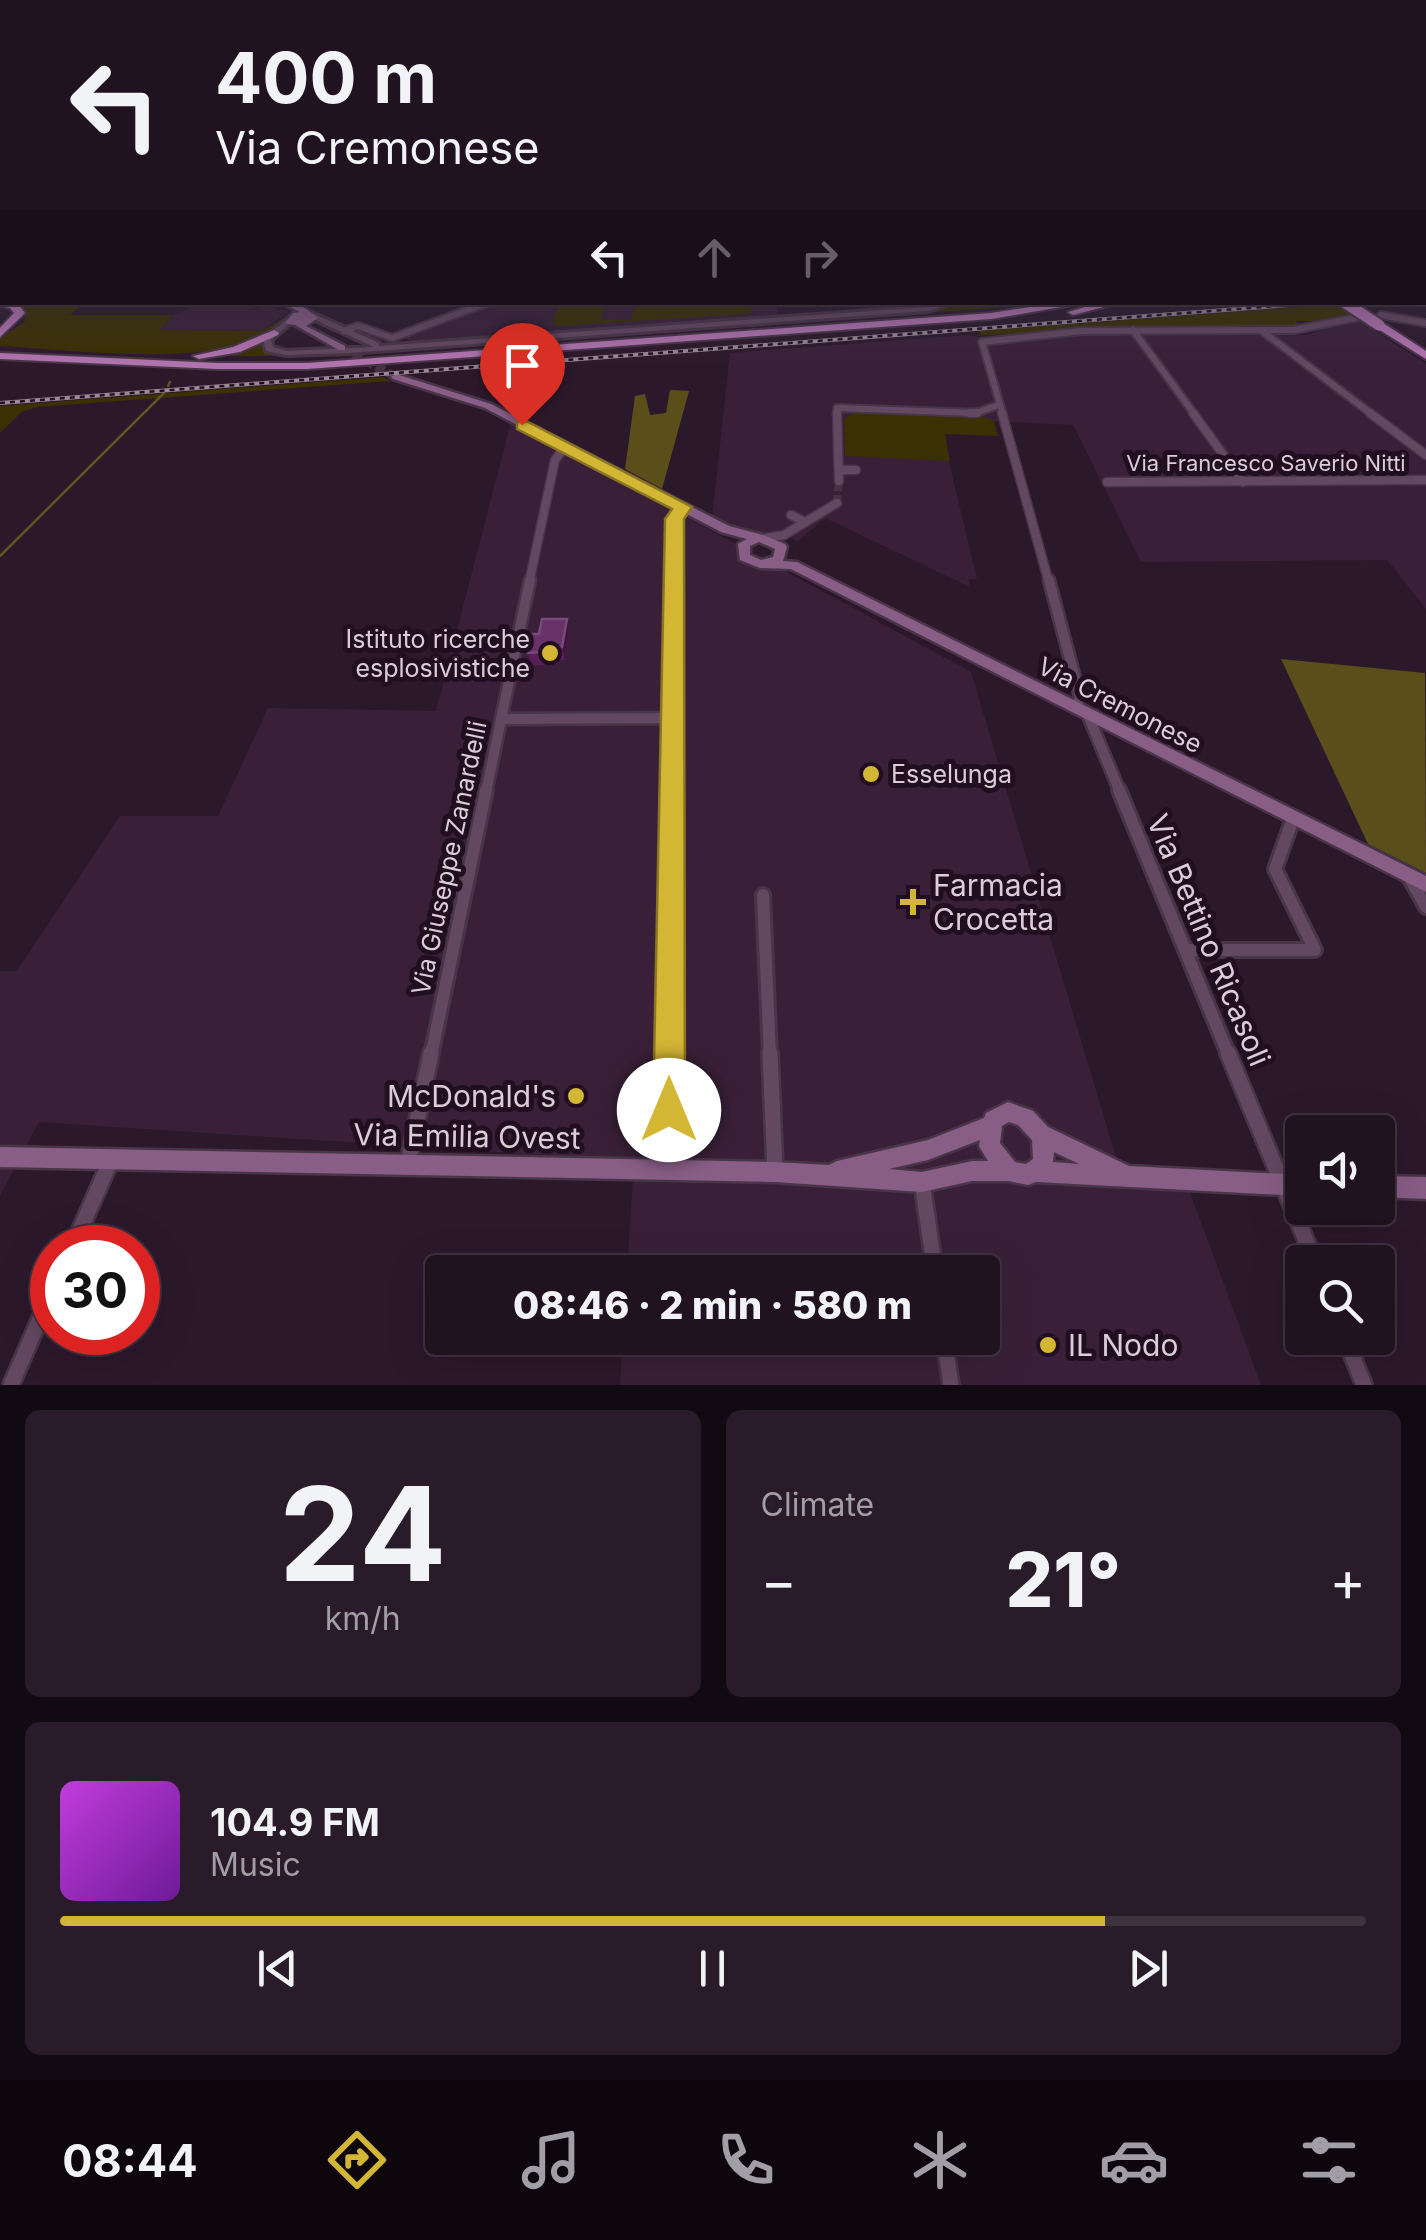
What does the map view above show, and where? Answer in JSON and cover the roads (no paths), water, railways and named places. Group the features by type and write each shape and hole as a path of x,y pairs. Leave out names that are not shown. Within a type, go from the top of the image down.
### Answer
{"highway":[{"path":"0,332 14,314 1,305"},
{"path":"55,352 234,361 317,360 1021,305"},
{"path":"938,320 1061,305"},
{"path":"0,368 332,364 1048,314 1110,305"},
{"path":"1350,305 1383,322"},
{"path":"1358,305 1426,352"},
{"path":"0,353 213,356 245,347 274,332"},
{"path":"0,353 225,367"}],"main road":[{"path":"288,305 294,312 291,320"},
{"path":"289,305 312,317"},
{"path":"312,317 314,333"},
{"path":"291,320 312,317"},
{"path":"291,320 345,350"},
{"path":"396,377 483,404 725,529 782,544 793,565 753,562 725,529"},
{"path":"742,552 744,544 763,538"},
{"path":"767,564 778,559 782,544"},
{"name":"Via Cremonese","path":"793,565 1426,884"},
{"name":"Via Emilia Ovest","path":"822,1174 928,1150 989,1126 999,1115 1018,1113 1042,1135 1130,1177"},
{"path":"989,1126 994,1156 1009,1171"},
{"path":"1036,1172 1045,1156 1042,1135"},
{"name":"Via Emilia Ovest","path":"0,1157 775,1172 922,1182 972,1171 1009,1171 1018,1175 1036,1172 1285,1186"},
{"path":"1395,1187 1426,1188"}],"street":[{"path":"340,329 358,326 390,339 481,305"},
{"path":"312,317 370,344 395,346 938,305"},
{"path":"291,320 274,332 266,344 276,352 928,310 941,305"},
{"path":"1132,330 1300,330 1359,317"},
{"path":"1383,322 1426,323"},
{"path":"340,329 359,343 345,350"},
{"path":"1132,330 1243,482"},
{"name":"Via Bettino Ricasoli","path":"1132,330 984,340 982,351 1082,711 1285,1166"},
{"path":"1261,330 1426,455"},
{"path":"975,413 993,410 998,405"},
{"path":"839,481 838,408 975,413 994,416 1004,425"},
{"name":"Via Giuseppe Zanardelli","path":"408,1165 555,460 566,448"},
{"path":"839,470 856,470"},
{"name":"Via Francesco Saverio Nitti","path":"1107,482 1426,480"},
{"path":"782,544 804,522 837,503"},
{"path":"668,1170 674,519 683,507"},
{"path":"791,514 804,522"},
{"path":"501,719 673,718"},
{"path":"1188,950 1316,950 1275,869 1293,818"},
{"path":"1407,874 1426,906"},
{"path":"762,895 775,1172"},
{"path":"82,1225 111,1159"},
{"path":"922,1182 932,1255"},
{"path":"10,1385 30,1340"},
{"path":"946,1355 950,1385"},
{"path":"1352,1355 1364,1385"}],"waterway":[{"path":"168,386 170,382"},
{"path":"0,556 164,393"}],"tunnel":[{"path":"342,348 396,377"},
{"path":"837,503 839,481"}],"railway":[{"path":"0,403 1290,305"}],"place":[{"name":"Istituto ricerche esplosivistiche","path":"550,653"},
{"name":"Esselunga","path":"871,774"},
{"name":"Farmacia Crocetta","path":"913,902"},
{"name":"McDonald's","path":"576,1096"},
{"name":"IL Nodo","path":"1048,1345"}]}
